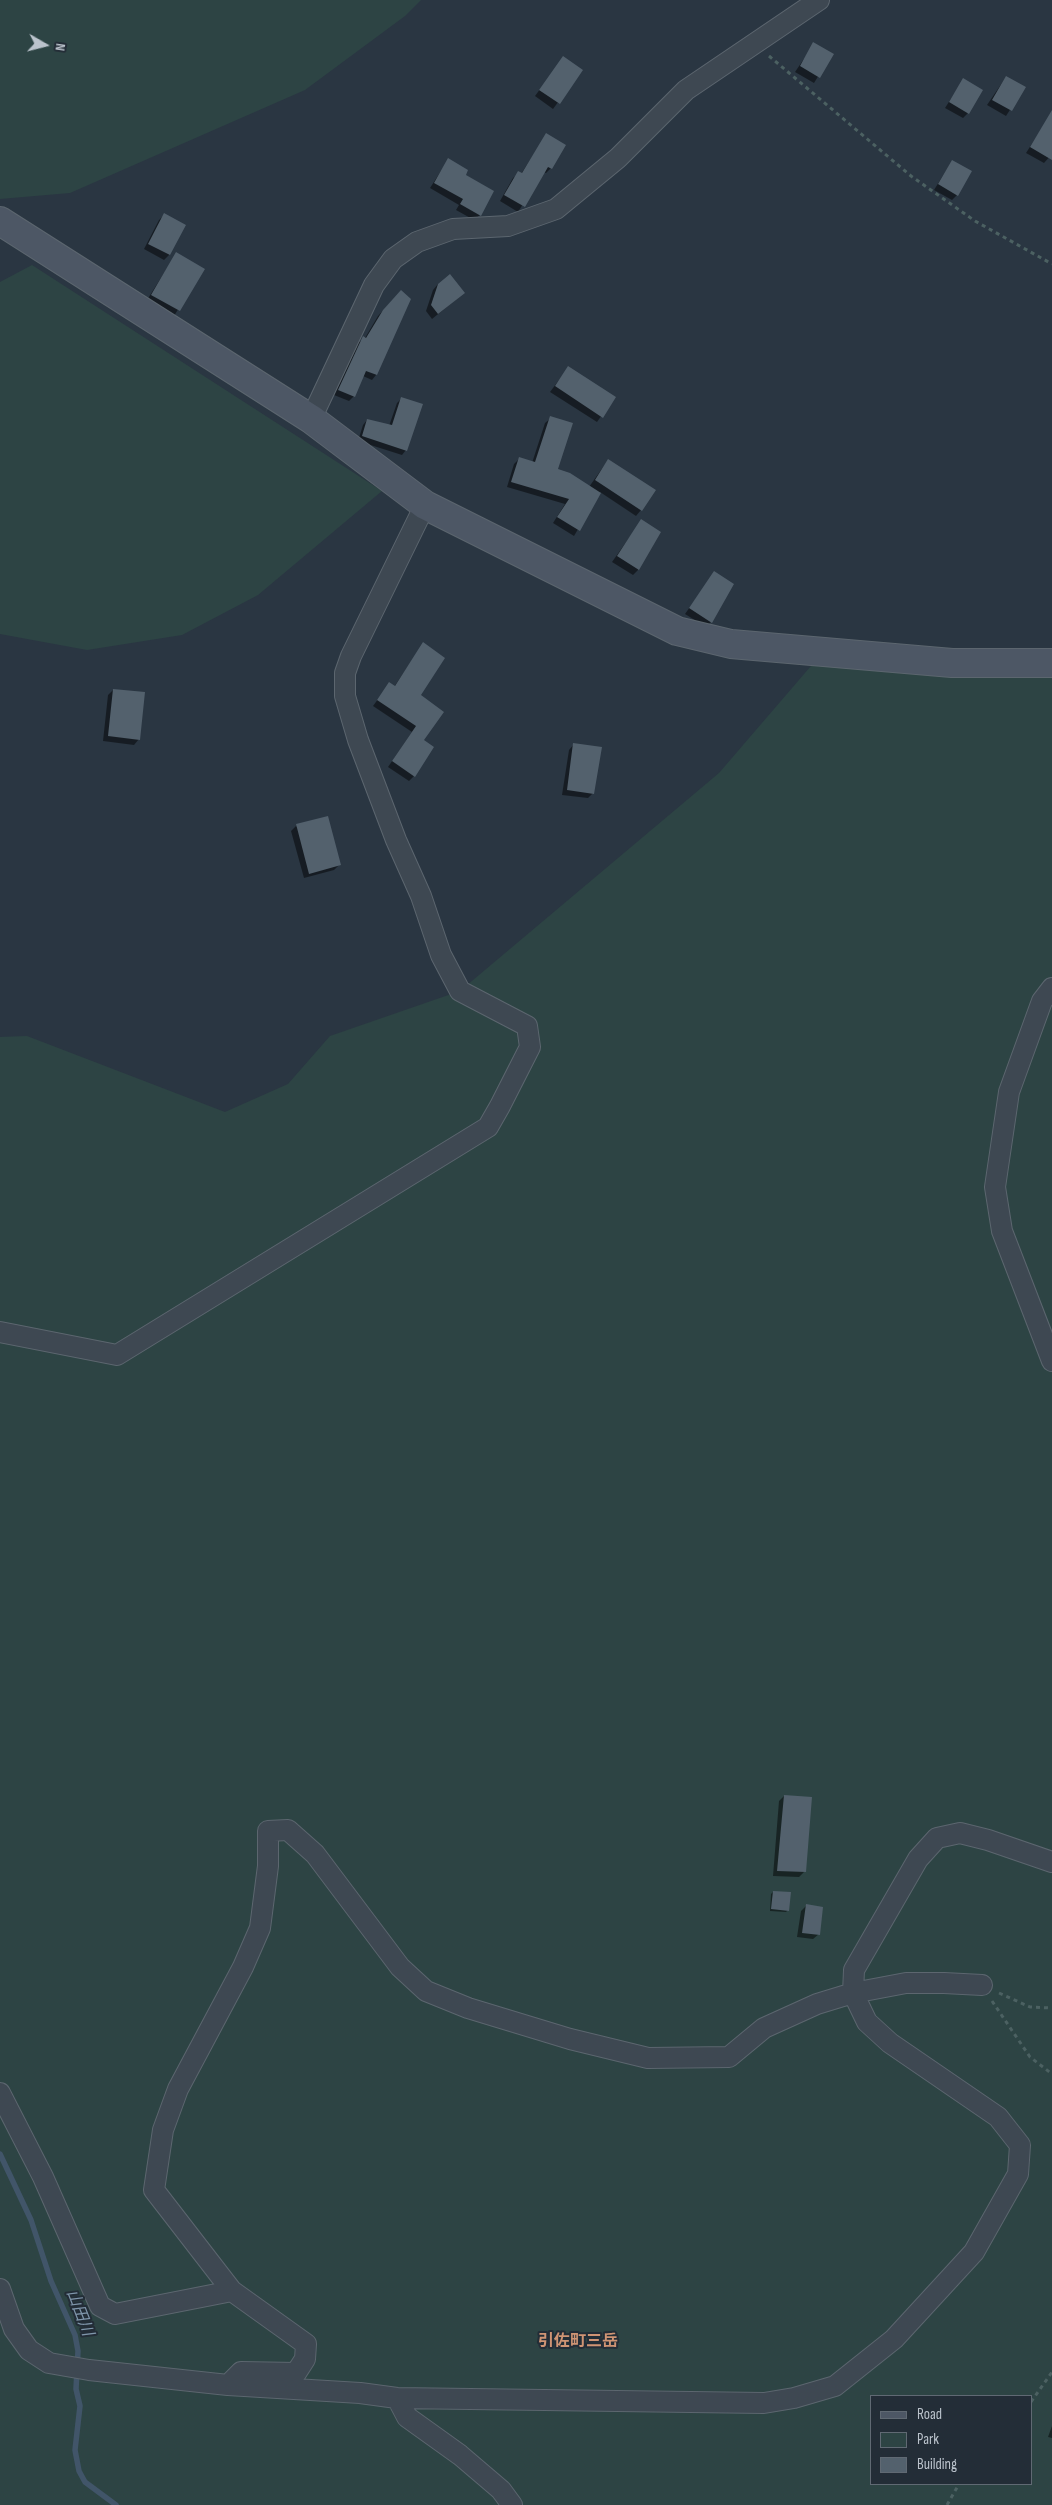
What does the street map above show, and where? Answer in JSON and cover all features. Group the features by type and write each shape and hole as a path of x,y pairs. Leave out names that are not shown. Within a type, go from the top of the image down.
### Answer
{"street":[{"path":"311,419 370,293 394,259 417,242 453,229 508,226 556,209 618,158 686,90 819,0"},
{"path":"0,221 311,419 425,505 677,630 731,644 923,661 952,663 1052,663"},
{"path":"0,1332 117,1355 488,1127 500,1106 530,1046 527,1026 460,991 441,955 422,896 396,840 358,740 345,696 346,673 351,656 425,505"},
{"path":"1052,988 1042,1001 1009,1092 995,1187 1002,1231 1052,1361"},
{"path":"228,2386 241,2372 296,2374 305,2359 306,2344 232,2291 154,2190 163,2130 178,2089 243,1967 260,1928 268,1866 268,1831 288,1830 315,1854 400,1967 426,1991 468,2008 570,2040 648,2058 730,2057 764,2028 817,2004 853,1994 906,1984 944,1983 982,1986"},
{"path":"0,2289 14,2330 29,2350 50,2363 90,2370 228,2386 360,2393 397,2398 764,2403 794,2398 835,2386 894,2338 974,2252 1018,2174 1020,2146 998,2117 890,2043 867,2022 853,1994 854,1970 918,1859 937,1838 960,1833 988,1840 1052,1862"},
{"path":"0,2093 43,2177 100,2306 115,2314 232,2291"},
{"path":"397,2398 407,2417 460,2455 501,2490 512,2505"}],"path":[{"path":"754,43 911,176 975,221 1052,264"},
{"path":"982,1986 1030,2007 1052,2008"},
{"path":"982,1986 1030,2058 1052,2074"},
{"path":"1032,2401 1052,2372"},
{"path":"947,2505 958,2485"}],"green space":[{"path":"0,0 421,0 405,16 305,90 70,193 0,199"},
{"path":"32,265 382,491 258,595 182,635 87,650 0,634 0,282"},
{"path":"823,652 1052,662 1052,2505 0,2505 0,1037 27,1036 225,1112 288,1084 330,1036 460,991 719,773"}],"building":[{"path":"813,42 834,54 820,78 800,66"},
{"path":"563,56 583,70 560,104 539,90"},
{"path":"1006,76 1026,87 1012,111 992,100"},
{"path":"963,78 983,90 969,114 949,102"},
{"path":"1052,110 1052,160 1030,147"},
{"path":"546,133 566,145 552,169 548,167 525,207 504,195 518,171 522,173"},
{"path":"448,158 468,170 466,175 494,191 481,216 460,204 463,199 434,183"},
{"path":"952,160 972,171 958,196 938,184"},
{"path":"164,213 186,225 170,255 148,244"},
{"path":"176,252 205,269 180,311 151,295"},
{"path":"450,274 465,293 438,314 431,305 438,284"},
{"path":"401,290 411,299 377,375 366,371 355,397 338,390 363,336 366,338 383,310"},
{"path":"568,366 616,397 603,418 555,386"},
{"path":"401,397 423,404 407,451 362,436 367,419 392,425"},
{"path":"550,416 573,423 558,469 570,473 601,493 580,531 557,517 569,499 511,482 519,457 535,462"},
{"path":"608,459 656,490 642,511 595,480"},
{"path":"641,519 661,532 639,570 617,556"},
{"path":"714,571 734,584 712,623 689,608"},
{"path":"423,642 445,658 421,695 444,712 424,740 434,747 415,777 392,761 416,726 377,700 389,682 395,686"},
{"path":"113,689 145,692 140,740 108,736"},
{"path":"573,743 602,747 594,794 567,790"},
{"path":"328,816 341,865 309,874 296,824"},
{"path":"784,1795 812,1797 806,1872 777,1871"},
{"path":"773,1891 791,1892 789,1911 771,1909"},
{"path":"806,1904 823,1907 820,1935 802,1933"}],"waterway":[{"name":"山田川","path":"0,2154 31,2220 51,2281 75,2335 78,2351 76,2389 80,2406 75,2450 79,2471 85,2482 116,2505"}],"district":[{"name":"引佐町三岳","path":"578,2342"}]}
